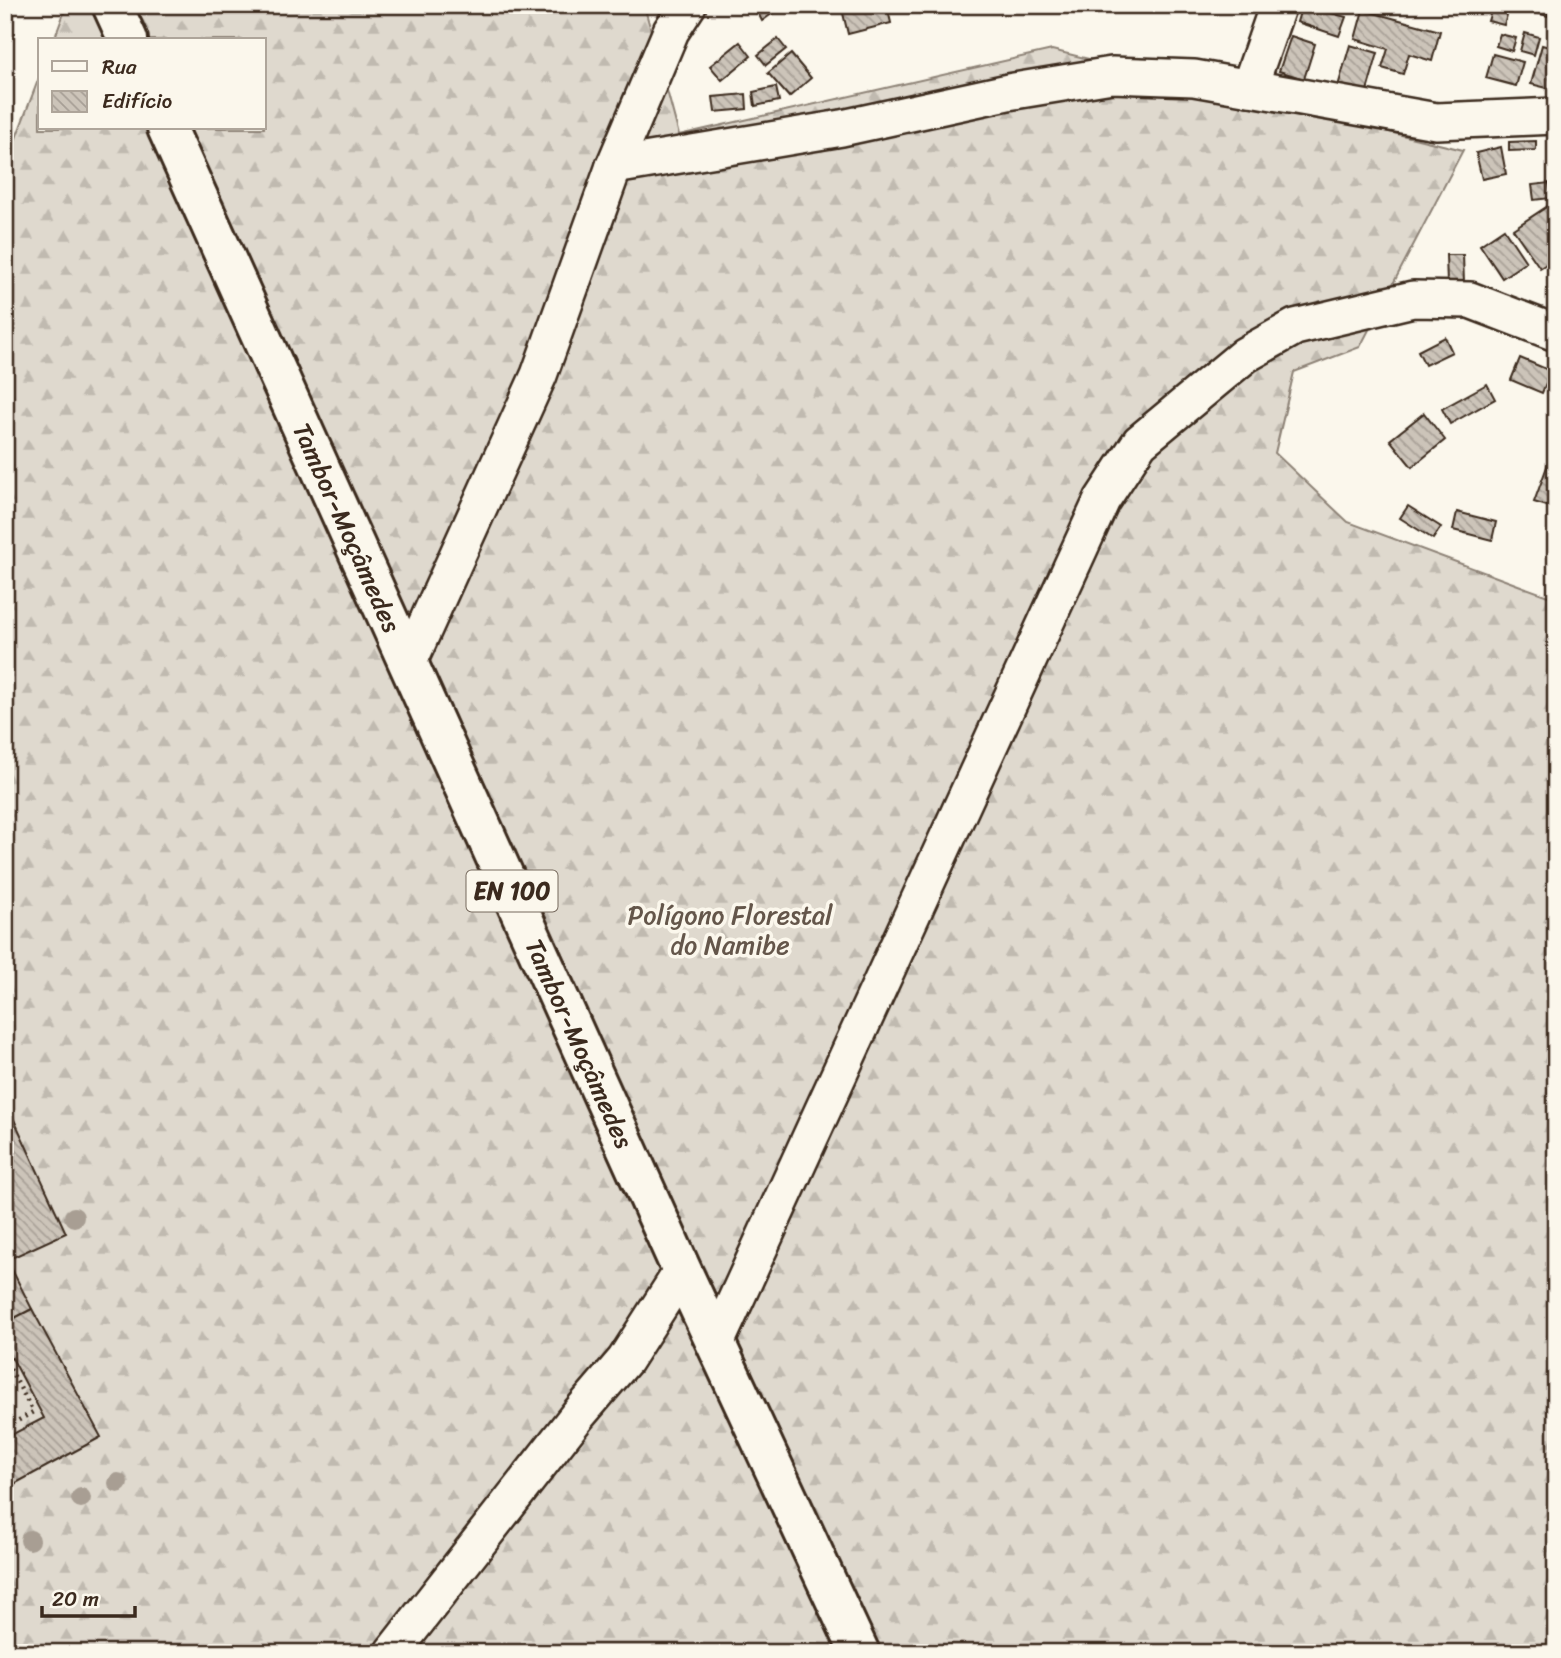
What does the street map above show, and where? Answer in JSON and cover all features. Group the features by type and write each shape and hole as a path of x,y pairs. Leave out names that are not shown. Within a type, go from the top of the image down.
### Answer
{"main road":[{"path":"112,5 127,38"},
{"name":"Tambor-Moçâmedes","path":"168,130 682,1271 717,1341 860,1653"}],"street":[{"path":"408,662 539,374 614,166 671,31 688,5"},
{"path":"1249,88 1278,5"},
{"path":"614,166 842,128 1008,92 1112,75 1194,78 1437,121 1556,116"},
{"path":"717,1341 1102,500 1140,442 1245,355 1295,327 1413,299 1470,300 1556,333"},
{"path":"392,1653 578,1415 625,1360 682,1271"}],"path":[{"path":"5,1369 9,1367 33,1412 5,1428"}],"green space":[{"name":"Polígono Florestal do Namibe","path":"67,5 644,5 679,135 1052,50 1463,150 1360,347 1294,372 1275,453 1348,522 1556,599 1556,1653 5,1653 5,167 38,80 38,130 266,130 266,38 55,38"}],"building":[{"path":"754,5 784,5 762,21"},
{"path":"841,5 887,5 891,23 848,34"},
{"path":"1302,5 1346,17 1339,36 1297,22"},
{"path":"1508,5 1551,5 1548,16"},
{"path":"1492,8 1508,12 1504,25 1488,21"},
{"path":"1363,10 1440,31 1432,61 1409,54 1403,74 1382,68 1388,49 1355,39"},
{"path":"1525,33 1539,37 1534,55 1520,51"},
{"path":"1500,34 1516,38 1512,51 1496,46"},
{"path":"1291,36 1315,44 1304,79 1279,71"},
{"path":"778,39 786,49 766,65 758,55"},
{"path":"740,42 751,56 722,80 710,66"},
{"path":"1350,45 1378,53 1364,101 1336,93"},
{"path":"1542,45 1556,49 1555,90 1531,84"},
{"path":"791,54 811,78 789,97 768,73"},
{"path":"1493,54 1523,62 1516,86 1486,78"},
{"path":"776,87 779,101 755,106 753,92"},
{"path":"746,94 747,109 715,112 713,97"},
{"path":"1536,141 1536,150 1509,151 1509,142"},
{"path":"1501,147 1506,174 1482,179 1476,153"},
{"path":"1549,183 1551,198 1534,200 1532,185"},
{"path":"1548,206 1556,218 1556,258 1540,268 1513,229"},
{"path":"1504,229 1526,262 1502,278 1480,245"},
{"path":"1446,255 1463,255 1464,283 1447,284"},
{"path":"1445,337 1452,352 1425,365 1418,351"},
{"path":"1520,358 1551,371 1542,393 1511,380"},
{"path":"1487,384 1495,399 1450,424 1442,409"},
{"path":"1424,413 1445,440 1412,467 1390,440"},
{"path":"1552,453 1556,455 1556,490 1550,507 1534,502"},
{"path":"1408,506 1441,527 1433,539 1400,518"},
{"path":"1457,512 1496,522 1492,540 1453,530"},
{"path":"5,1100 66,1233 7,1260 5,1226 9,1224 5,1217"},
{"path":"7,1260 32,1309 5,1323 5,1261"},
{"path":"32,1309 101,1437 5,1489 5,1438 44,1418 12,1358 5,1362 5,1323"}]}
